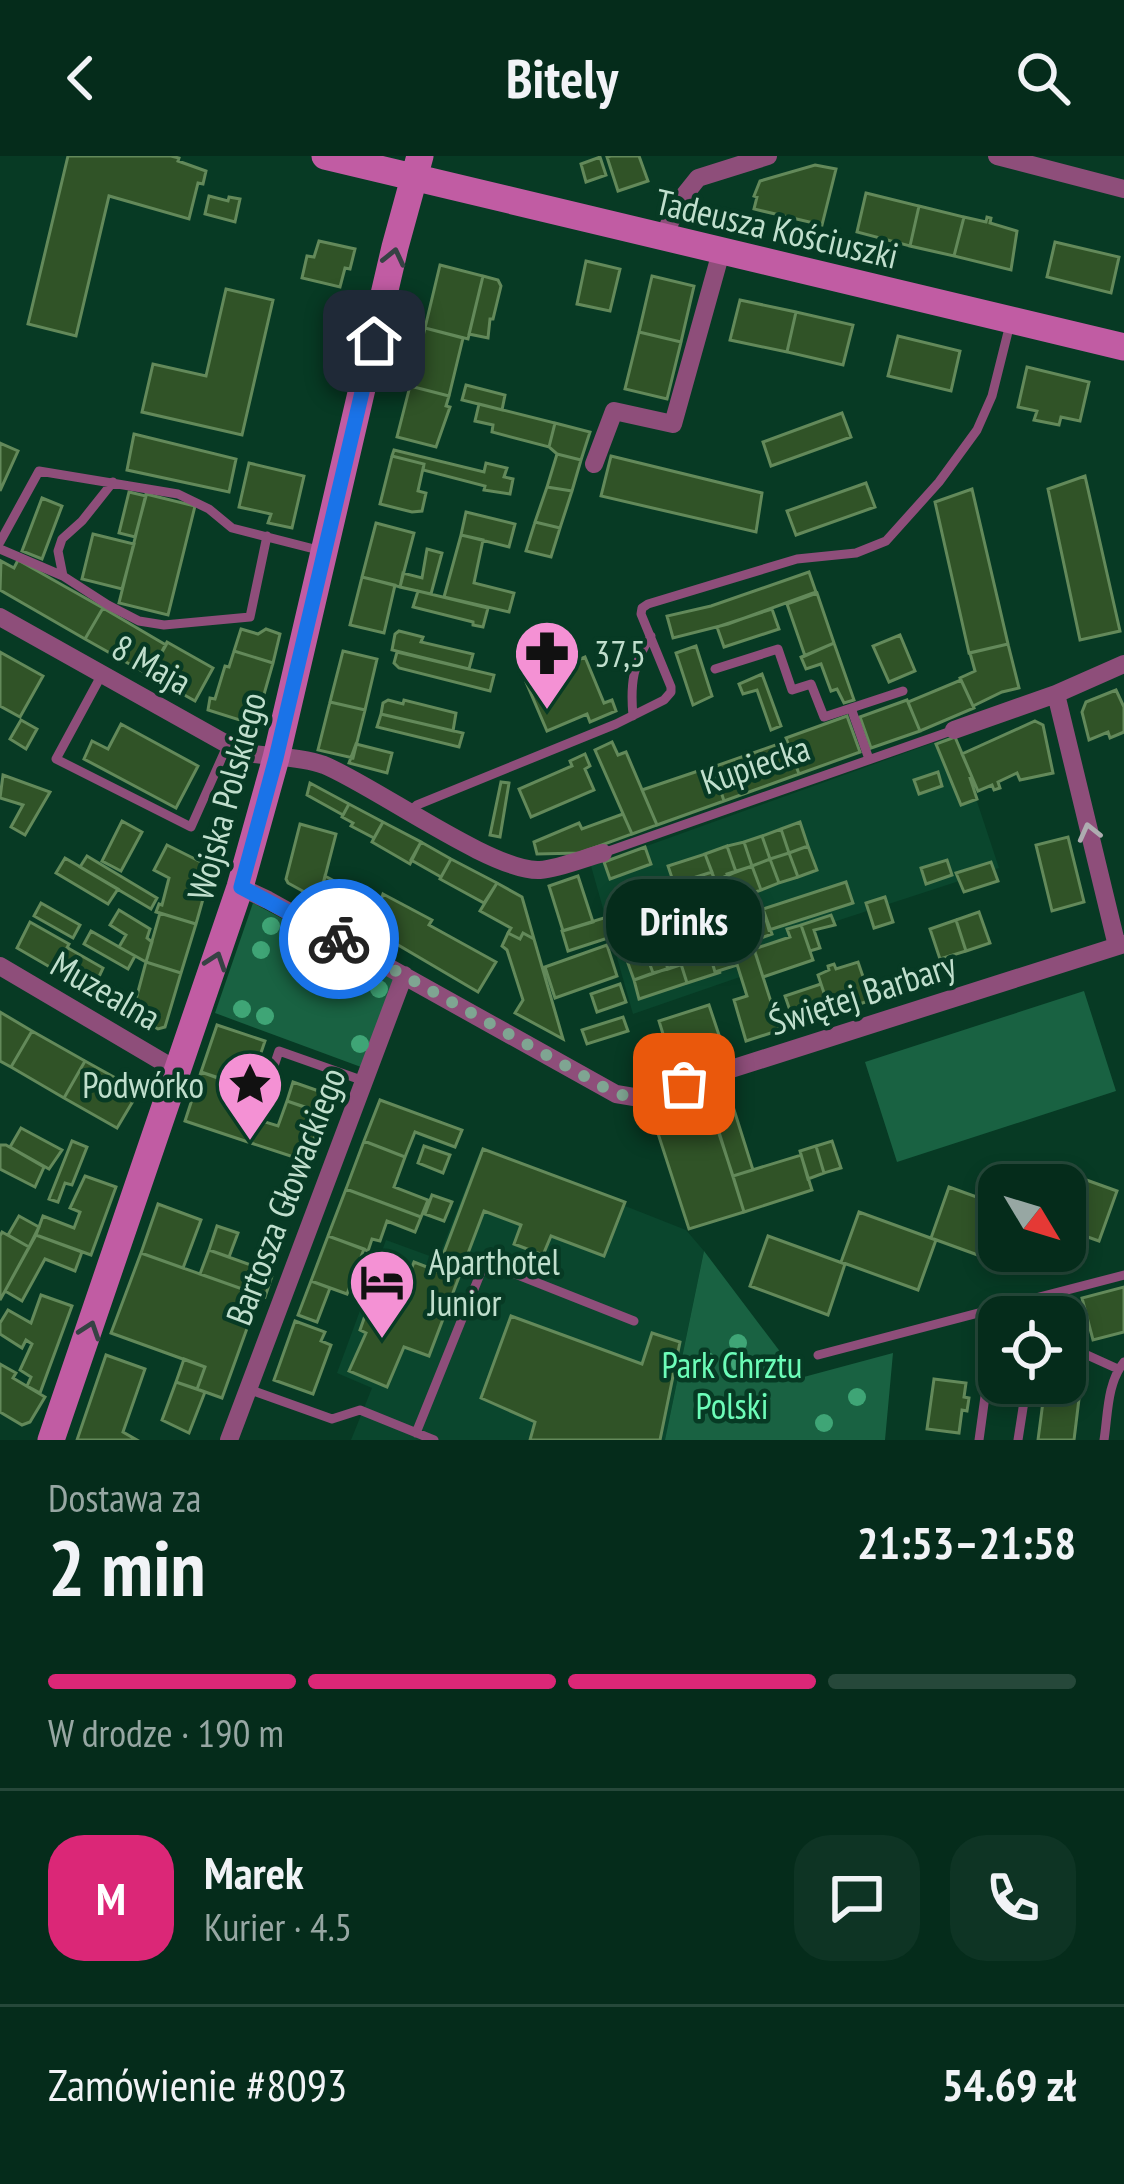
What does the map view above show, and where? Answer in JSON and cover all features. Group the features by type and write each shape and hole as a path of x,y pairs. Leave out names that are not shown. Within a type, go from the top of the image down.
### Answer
{"street":[{"name":"Tadeusza Kościuszki","path":"325,156 417,166 662,239 1124,347"},
{"path":"662,239 678,203 698,178 768,156"},
{"path":"997,156 1124,189"},
{"name":"Wojska Polskiego","path":"51,1440 241,887 417,166"},
{"path":"594,464 614,411 673,424 721,252"},
{"name":"8 Maja","path":"0,617 241,752 276,758"},
{"name":"Kupiecka","path":"953,730 1124,664"},
{"path":"1056,694 1120,945"},
{"name":"Kupiecka","path":"276,758 309,760 328,767 496,859 538,870 603,853"},
{"name":"Świętej Barbary","path":"241,887 616,1094 640,1098 1120,945"},
{"name":"Muzealna","path":"0,966 178,1071"},
{"name":"Bartosza Głowackiego","path":"229,1440 404,975"}],"lane":[{"path":"410,811 664,700 671,692 664,665 641,614 648,604 797,559 856,553 886,541 977,430 992,396 1011,320"},
{"path":"267,536 250,617 164,625 139,621 0,545 39,471 178,494 209,508 232,528 267,536 326,552"},
{"path":"63,576 58,551 62,539 113,482"},
{"path":"632,716 633,672 650,636"},
{"path":"715,669 778,649 792,690 811,684 824,718 903,691"},
{"path":"102,674 56,759 191,827 228,744"},
{"path":"851,708 869,759"},
{"name":"Kupiecka","path":"603,853 953,730"},
{"path":"261,1104 279,1051 364,1081"},
{"path":"416,1433 485,1262 634,1321"},
{"path":"1045,1296 1124,1275"},
{"path":"818,1355 978,1314"},
{"path":"1086,1352 1121,1365 1111,1388 1104,1440"},
{"path":"248,1389 332,1419 360,1410 434,1440"},
{"path":"979,1440 986,1389 1024,1395 1018,1440"}],"shaded area":[{"path":"955,735 999,868 766,944 757,948 763,969 633,1014 591,866"},
{"path":"481,1149 686,1230 704,1251 665,1440 351,1440 372,1388 337,1373 386,1240 438,1259"}],"green space":[{"path":"253,903 396,980 361,1067 215,1013"},
{"path":"1084,991 1116,1091 897,1162 865,1062"},
{"name":"Park Chrztu Polski","path":"704,1251 800,1378 893,1353 885,1440 665,1440"}],"building":[{"path":"68,156 171,156 206,171 189,219 109,196 76,336 28,324"},
{"path":"639,156 648,181 618,191 607,157"},
{"path":"600,157 606,175 586,182 581,164"},
{"path":"815,165 836,169 822,225 754,209 760,181"},
{"path":"866,193 919,206 910,246 857,232"},
{"path":"209,196 240,199 235,222 205,214"},
{"path":"919,206 964,217 954,256 910,246"},
{"path":"964,217 986,222 991,218 990,223 1017,231 1011,270 954,256"},
{"path":"319,241 355,249 340,287 302,278 307,256 314,257"},
{"path":"1055,242 1119,257 1111,293 1047,277"},
{"path":"586,261 620,269 610,311 577,304"},
{"path":"440,265 483,276 468,339 425,328"},
{"path":"483,276 498,280 501,286 488,338 469,334"},
{"path":"652,276 694,286 681,342 639,332"},
{"path":"226,289 273,300 242,435 142,412 153,364 206,376"},
{"path":"740,300 796,312 787,352 730,340"},
{"path":"796,312 853,325 843,365 787,352"},
{"path":"425,328 463,338 449,396 410,386"},
{"path":"639,332 681,342 667,399 625,389"},
{"path":"898,336 960,351 951,391 888,376"},
{"path":"1027,367 1089,382 1080,421 1061,417 1059,425 1034,420 1037,411 1018,407"},
{"path":"466,385 505,395 502,410 462,400"},
{"path":"410,386 449,396 446,406 450,407 436,447 397,437"},
{"path":"479,404 555,423 549,447 492,432 493,425 475,421"},
{"path":"842,413 851,437 771,466 763,442"},
{"path":"555,423 590,432 581,460 549,447"},
{"path":"134,434 236,459 229,492 127,470"},
{"path":"0,443 18,451 0,491"},
{"path":"394,450 484,472 486,463 507,468 504,477 513,479 510,494 423,470 424,464 392,456"},
{"path":"557,454 581,460 572,491 547,487"},
{"path":"392,456 424,464 418,491 426,493 422,511 380,504"},
{"path":"611,456 762,493 756,532 601,496"},
{"path":"249,463 304,476 292,528 268,523 271,514 239,507"},
{"path":"1085,476 1120,631 1080,640 1048,489"},
{"path":"866,483 875,507 796,535 787,511"},
{"path":"547,487 572,491 560,528 535,522"},
{"path":"972,489 1008,644 969,653 935,502"},
{"path":"129,492 146,496 135,537 119,533"},
{"path":"146,494 195,506 168,615 119,603"},
{"path":"42,498 62,506 42,559 22,551"},
{"path":"466,512 515,524 509,547 461,535"},
{"path":"535,522 560,528 551,557 526,551"},
{"path":"376,523 414,533 400,587 362,577"},
{"path":"93,534 134,544 122,589 82,579"},
{"path":"461,535 483,540 474,583 514,593 509,612 444,597"},
{"path":"427,549 442,553 431,594 400,587 403,573 422,578"},
{"path":"18,560 103,608 85,639 0,590 1,561 14,568"},
{"path":"809,572 816,592 673,638 667,616"},
{"path":"362,577 395,585 384,633 350,625"},
{"path":"418,591 488,608 483,627 413,607"},
{"path":"817,593 834,643 805,656 787,604"},
{"path":"103,608 166,645 149,675 85,639"},
{"path":"772,609 779,629 724,647 717,627"},
{"path":"241,629 280,634 273,663 234,651"},
{"path":"399,631 423,637 421,642 473,654 469,669 392,650"},
{"path":"900,635 915,671 889,682 873,646"},
{"path":"167,642 213,668 195,701 149,675"},
{"path":"834,643 854,700 844,703 837,689 831,691 821,664 806,669 801,657"},
{"path":"1008,644 1019,688 973,706 960,678 975,671 970,653"},
{"path":"696,646 712,696 693,705 676,653"},
{"path":"234,651 273,663 257,719 249,723 208,710"},
{"path":"343,651 377,659 365,710 330,702"},
{"path":"0,652 43,676 20,717 0,706"},
{"path":"397,652 494,675 490,691 399,668 394,663"},
{"path":"585,657 604,703 612,700 616,711 590,722 587,714 547,731 526,682"},
{"path":"762,674 781,726 771,730 757,690 743,694 739,684"},
{"path":"961,680 974,708 920,731 908,702"},
{"path":"1116,690 1124,707 1124,732 1089,740 1082,712 1086,702"},
{"path":"388,700 456,713 453,731 381,714"},
{"path":"907,700 920,731 871,748 860,717"},
{"path":"330,702 365,710 353,758 318,750"},
{"path":"381,714 463,733 459,747 377,727"},
{"path":"847,716 860,752 799,774 786,738"},
{"path":"21,720 37,729 26,749 10,739"},
{"path":"1035,721 1043,725 1053,773 1020,780 1017,773 998,782 1000,788 994,790 992,785 978,791 962,754"},
{"path":"121,724 198,766 176,808 84,759 92,741 108,749"},
{"path":"955,737 977,799 961,805 936,744"},
{"path":"787,741 799,774 724,801 713,767"},
{"path":"612,742 618,755 626,752 657,825 632,834 595,750"},
{"path":"356,744 392,753 387,773 349,763"},
{"path":"585,754 590,766 585,769 594,790 531,817 519,789 572,766 570,761"},
{"path":"713,766 724,801 657,825 642,790"},
{"path":"938,772 942,786 919,794 914,780"},
{"path":"3,775 50,792 25,835 11,827 23,805 0,798"},
{"path":"501,782 509,783 500,837 490,835"},
{"path":"310,783 349,804 343,815 307,795"},
{"path":"349,804 383,822 374,838 342,817"},
{"path":"623,814 632,834 580,853 537,854 534,842 579,823 582,829"},
{"path":"122,821 142,832 121,871 102,861"},
{"path":"383,822 421,842 410,864 372,842"},
{"path":"800,822 808,846 789,853 781,829"},
{"path":"300,824 336,834 319,900 286,879"},
{"path":"781,829 789,853 770,859 762,836"},
{"path":"762,836 770,859 752,866 744,842"},
{"path":"1068,837 1084,902 1052,911 1036,845"},
{"path":"421,842 451,859 441,877 411,860"},
{"path":"744,842 752,866 736,872 727,846"},
{"path":"167,845 207,865 210,874 196,924 156,912 169,878 154,870"},
{"path":"727,846 736,872 715,881 705,854"},
{"path":"808,846 817,870 798,877 789,853"},
{"path":"645,847 651,864 610,879 604,862"},
{"path":"789,853 798,877 779,883 770,859"},
{"path":"705,854 712,872 674,884 668,866"},
{"path":"87,856 157,898 151,909 80,867"},
{"path":"65,858 118,889 108,904 56,873"},
{"path":"451,859 497,883 484,903 440,879"},
{"path":"770,859 779,883 761,890 752,866"},
{"path":"947,860 952,875 926,884 921,868"},
{"path":"991,862 998,881 964,892 956,873"},
{"path":"752,866 761,890 736,899 727,874"},
{"path":"712,872 718,890 680,903 674,884"},
{"path":"325,876 379,905 371,929 319,900"},
{"path":"578,876 593,922 563,931 549,886"},
{"path":"846,882 853,903 769,930 763,909"},
{"path":"497,883 522,897 534,939 508,933 511,928 480,911"},
{"path":"718,890 725,909 686,921 680,903"},
{"path":"383,894 496,962 478,992 371,929"},
{"path":"885,897 893,922 874,928 866,903"},
{"path":"41,903 80,925 73,938 34,916"},
{"path":"763,909 772,934 758,939 749,914"},
{"path":"119,910 150,929 146,962 119,947 126,935 110,925"},
{"path":"979,912 990,943 966,951 956,920"},
{"path":"160,913 196,924 181,973 146,962"},
{"path":"749,914 758,939 744,944 735,918"},
{"path":"831,915 835,925 814,930 820,948 810,951 801,925"},
{"path":"610,916 615,930 611,937 568,951 562,931"},
{"path":"735,918 744,944 730,948 721,923"},
{"path":"956,920 966,951 940,959 930,929"},
{"path":"30,922 69,944 55,970 17,948"},
{"path":"721,923 730,948 709,955 700,930"},
{"path":"801,925 813,960 763,977 754,949 790,937 787,929"},
{"path":"700,930 709,955 689,962 681,936"},
{"path":"91,931 135,956 128,969 84,944"},
{"path":"508,933 534,939 563,1039 515,1013 523,1000 502,946"},
{"path":"681,936 689,962 668,969 659,943"},
{"path":"751,941 755,952 715,972 710,955"},
{"path":"659,943 668,969 653,973 644,948"},
{"path":"607,945 617,976 555,998 545,967"},
{"path":"68,948 103,968 98,979 119,991 113,1003 55,970"},
{"path":"644,948 653,973 634,980 625,955"},
{"path":"755,952 780,1030 746,1041 734,1000 747,996 735,958"},
{"path":"710,955 715,972 721,972 687,983 681,964"},
{"path":"146,962 181,973 165,1027 158,1029 132,1014"},
{"path":"858,962 871,1000 831,1014 818,975 834,964 836,969"},
{"path":"681,964 687,983 639,999 634,980"},
{"path":"620,984 626,1002 597,1012 591,994"},
{"path":"821,984 831,1014 795,1025 785,996"},
{"path":"709,1005 721,1041 670,1057 659,1021"},
{"path":"0,1012 32,1031 11,1067 0,1061"},
{"path":"623,1017 628,1031 587,1044 582,1030"},
{"path":"217,1025 265,1041 249,1088 201,1072"},
{"path":"32,1031 85,1061 64,1098 11,1067"},
{"path":"85,1061 139,1091 117,1128 64,1098"},
{"path":"201,1072 243,1087 234,1115 257,1123 251,1143 185,1121"},
{"path":"293,1082 333,1096 327,1115 287,1101"},
{"path":"708,1097 744,1212 689,1229 652,1115"},
{"path":"730,1097 753,1170 733,1176 709,1104"},
{"path":"380,1100 462,1130 455,1147 415,1132 405,1157 364,1141"},
{"path":"287,1101 323,1113 306,1161 251,1143 259,1120 278,1126"},
{"path":"21,1128 62,1150 49,1169 10,1147"},
{"path":"72,1141 87,1147 72,1185 65,1183 58,1202 49,1199"},
{"path":"364,1141 405,1157 394,1187 428,1200 421,1217 346,1189"},
{"path":"832,1141 841,1168 824,1173 816,1146"},
{"path":"0,1145 44,1167 35,1187 0,1169"},
{"path":"424,1146 450,1155 443,1173 418,1163"},
{"path":"816,1146 824,1173 808,1179 800,1151"},
{"path":"483,1149 625,1202 604,1256 551,1236 543,1255 514,1244 521,1225 484,1211 429,1356 404,1347 387,1387 349,1371 366,1333 360,1330 367,1310 392,1320 414,1262 437,1271"},
{"path":"801,1155 812,1190 744,1212 733,1176"},
{"path":"85,1176 116,1187 91,1255 36,1235 43,1216 74,1228 80,1212 70,1208"},
{"path":"1086,1180 1117,1191 1099,1241 1086,1236"},
{"path":"949,1187 978,1197 978,1255 931,1238"},
{"path":"346,1189 421,1217 415,1232 387,1221 380,1241 372,1239 368,1251 328,1236"},
{"path":"432,1195 452,1202 444,1221 425,1214"},
{"path":"158,1204 201,1220 183,1268 141,1253"},
{"path":"859,1212 936,1240 918,1290 841,1262"},
{"path":"19,1216 39,1227 29,1247 8,1235"},
{"path":"217,1226 238,1233 229,1257 209,1250"},
{"path":"2,1232 29,1247 0,1300 0,1236"},
{"path":"36,1235 82,1252 75,1271 45,1259 22,1301 5,1291"},
{"path":"328,1236 364,1249 347,1294 311,1281"},
{"path":"768,1236 845,1264 828,1315 750,1286"},
{"path":"209,1250 273,1273 265,1297 200,1274"},
{"path":"141,1253 259,1295 222,1398 197,1389 205,1367 111,1333"},
{"path":"311,1281 330,1288 317,1322 298,1315"},
{"path":"1124,1287 1124,1332 1093,1340 1086,1297"},
{"path":"41,1295 72,1306 40,1393 27,1386 31,1377 20,1370 32,1344 26,1340 22,1348 0,1334 0,1323 8,1310 31,1323"},
{"path":"511,1316 642,1364 652,1333 680,1342 660,1440 530,1440 535,1422 481,1398"},
{"path":"295,1321 325,1332 321,1341 331,1345 313,1394 274,1380"},
{"path":"106,1355 145,1369 123,1432 137,1440 77,1440"},
{"path":"184,1359 205,1367 197,1389 176,1382"},
{"path":"0,1364 16,1373 13,1378 45,1397 30,1422 22,1425 0,1412"},
{"path":"934,1379 966,1383 964,1397 969,1398 959,1433 927,1429"},
{"path":"176,1382 205,1392 189,1433 162,1420"},
{"path":"1043,1404 1078,1404 1074,1440 1038,1440"}],"way so far":[{"path":"339,939 616,1094 640,1098 684,1084"}],"place":[{"name":"37,5","path":"547,712"},
{"name":"Drinks","path":"684,1084"},
{"name":"Podwórko","path":"250,1143"},
{"name":"Aparthotel Junior","path":"382,1341"}],"route":[{"path":"339,939 241,887 374,341"}]}
